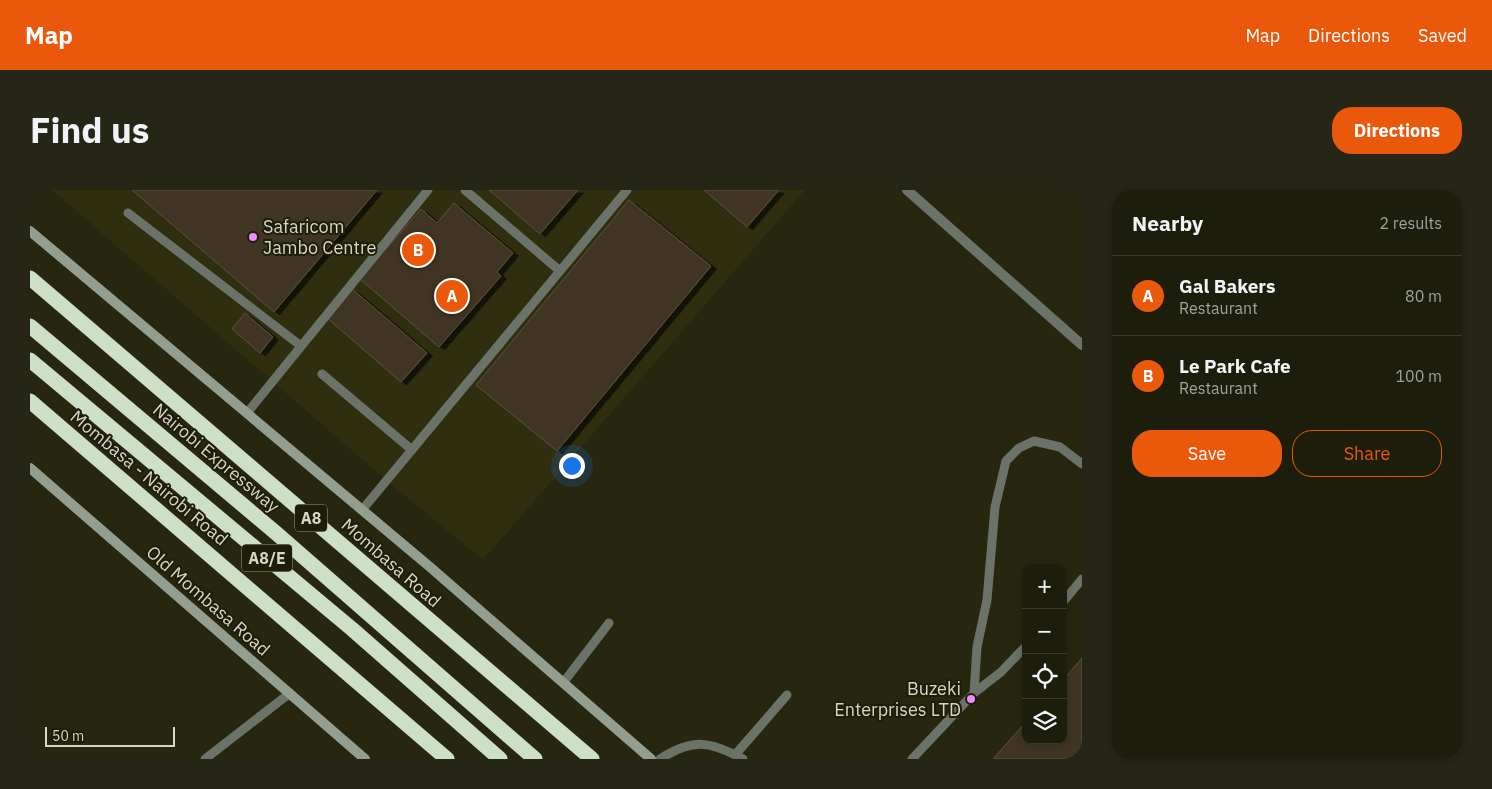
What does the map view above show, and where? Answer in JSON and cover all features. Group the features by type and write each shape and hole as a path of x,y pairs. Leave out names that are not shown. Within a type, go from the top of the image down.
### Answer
{"highway":[{"name":"Mombasa Road","path":"30,278 592,759"},
{"name":"Nairobi Expressway","path":"30,326 276,533 535,759"},
{"name":"A8/E","path":"30,360 344,623 500,759"},
{"name":"Mombasa - Nairobi Road","path":"30,401 447,759"}],"street":[{"path":"907,190 1082,345"},
{"path":"30,231 362,510 650,759"},
{"name":"Old Mombasa Road","path":"30,468 365,759"}],"lane":[{"path":"246,413 428,190"},
{"path":"465,190 560,271"},
{"path":"362,510 628,190"},
{"path":"128,213 301,346"},
{"path":"322,374 412,450"},
{"path":"974,694 977,647 987,600 995,507 1006,461 1019,448 1034,441 1060,447 1082,464"},
{"path":"1067,597 1082,579"},
{"path":"563,683 609,623"},
{"path":"912,759 974,694 1022,650"},
{"path":"205,759 290,693"},
{"path":"660,759 675,749 700,743 721,747 739,757 787,695"}],"shaded area":[{"path":"52,190 805,190 483,560 386,480"}],"building":[{"path":"132,190 377,190 274,312"},
{"path":"489,190 578,190 540,234"},
{"path":"704,190 779,190 747,227"},
{"path":"629,200 711,266 557,451 476,385"},
{"path":"454,203 513,253 497,272 501,276 439,347 360,279 421,209 437,223"},
{"path":"352,289 427,353 401,382 327,318"},
{"path":"245,313 273,337 260,353 232,329"},
{"path":"1082,658 1082,759 993,759 1022,726 1022,744 1067,744 1067,675"}],"place":[{"name":"Safaricom Jambo Centre","path":"253,237"},
{"name":"Le Park Cafe","path":"418,250"},
{"name":"Gal Bakers","path":"452,296"},
{"name":"Buzeki Enterprises LTD","path":"971,699"}]}
